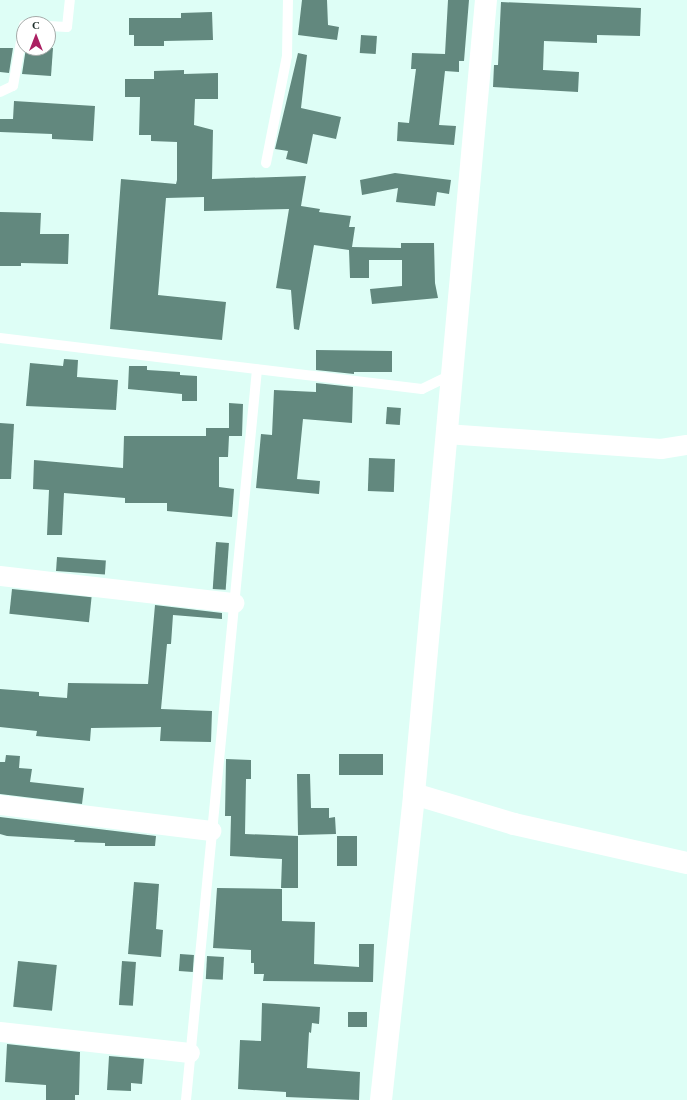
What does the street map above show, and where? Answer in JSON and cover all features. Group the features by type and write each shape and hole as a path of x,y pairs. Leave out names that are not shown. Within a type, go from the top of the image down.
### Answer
{"street":[{"path":"381,1100 414,794 486,0"},
{"path":"446,434 661,449 687,445"},
{"path":"0,576 234,603"},
{"path":"414,794 514,824 687,864"},
{"path":"0,805 211,831"},
{"path":"0,1032 190,1053"}],"lane":[{"path":"56,26 67,27 70,0"},
{"path":"266,163 287,56 288,0"},
{"path":"0,92 13,86 18,56"},
{"path":"0,338 422,389 451,374"},
{"path":"186,1100 257,369"}],"building":[{"path":"302,0 327,0 328,25 339,27 337,40 298,35"},
{"path":"448,0 469,0 464,61 459,61 459,72 445,71 439,125 456,126 454,145 397,141 398,122 409,123 416,69 411,69 412,53 445,54"},
{"path":"501,2 641,8 640,36 597,35 597,43 544,41 543,70 579,72 578,92 493,87 494,65 498,65"},
{"path":"212,12 213,40 164,41 164,46 134,46 134,35 129,35 129,18 181,18 181,13"},
{"path":"361,35 377,36 376,54 360,53"},
{"path":"0,48 13,48 9,73 0,72"},
{"path":"298,53 307,55 301,108 341,117 336,139 313,134 307,164 286,159 288,151 275,149"},
{"path":"25,56 52,56 51,76 22,74"},
{"path":"184,70 184,74 218,73 218,99 195,99 194,125 213,130 212,179 306,176 301,206 320,209 319,212 351,216 349,227 355,227 352,247 401,248 401,243 434,243 435,283 438,298 372,304 370,289 402,286 402,260 369,260 369,278 350,278 349,250 314,245 299,330 294,329 291,290 276,288 289,209 204,211 204,197 166,198 158,295 226,302 222,340 110,329 121,179 176,184 177,180 177,142 151,141 151,135 139,135 140,97 125,97 125,79 154,79 154,71"},
{"path":"14,101 95,106 93,141 52,139 52,134 0,132 0,119 13,119"},
{"path":"395,173 451,180 449,194 437,192 435,206 396,202 398,188 362,195 360,180"},
{"path":"0,212 41,213 40,234 69,234 68,264 21,263 21,266 0,266"},
{"path":"316,350 392,351 392,372 354,372 354,374 316,370"},
{"path":"64,359 78,360 77,377 118,380 116,410 26,406 30,363 63,366"},
{"path":"129,366 147,366 147,370 180,372 180,375 197,376 197,401 182,401 182,394 128,389"},
{"path":"316,383 353,387 352,423 303,419 297,479 320,481 319,494 256,488 261,434 272,435 274,390 316,392"},
{"path":"229,403 243,404 242,436 229,436 228,457 219,457 219,487 234,489 232,517 167,511 167,503 125,503 125,498 64,493 62,535 47,535 49,490 33,489 34,460 123,468 124,436 206,436 206,428 229,428"},
{"path":"387,407 401,408 400,425 386,424"},
{"path":"0,423 14,424 11,479 0,479"},
{"path":"369,458 395,459 394,492 368,491"},
{"path":"216,542 229,543 226,590 213,589"},
{"path":"57,557 106,560 105,574 56,571"},
{"path":"12,589 92,597 89,622 9,614"},
{"path":"155,605 222,613 222,619 173,615 171,644 167,644 161,709 212,711 211,742 160,741 161,727 91,728 90,741 36,736 37,731 0,727 0,689 39,692 39,696 67,698 68,683 148,684"},
{"path":"339,754 383,754 383,775 339,775"},
{"path":"6,755 20,756 19,768 32,769 30,782 84,788 82,804 0,794 0,762 5,762"},
{"path":"226,759 251,760 251,779 246,779 245,834 298,836 298,888 281,888 282,859 230,856 231,816 225,816"},
{"path":"297,774 310,774 311,808 329,808 329,818 335,817 336,834 298,835"},
{"path":"0,817 156,836 155,846 105,846 105,843 74,842 75,840 7,836 0,834"},
{"path":"337,836 357,836 357,866 337,866"},
{"path":"134,882 159,884 156,929 163,930 161,957 128,954"},
{"path":"217,888 282,889 282,921 315,922 314,964 359,967 359,944 374,944 373,982 263,981 264,974 254,974 254,963 251,963 251,950 213,948"},
{"path":"180,954 194,955 193,972 179,971"},
{"path":"207,956 224,957 223,980 206,979"},
{"path":"18,961 57,965 52,1011 13,1007"},
{"path":"122,961 136,962 133,1006 119,1005"},
{"path":"262,1003 320,1007 319,1024 312,1023 311,1033 309,1032 307,1068 360,1072 359,1100 286,1097 286,1092 238,1089 240,1040 261,1041"},
{"path":"348,1012 367,1012 367,1027 348,1027"},
{"path":"7,1044 80,1052 79,1095 75,1095 75,1100 46,1100 46,1085 5,1082"},
{"path":"109,1056 144,1059 142,1084 131,1083 131,1091 107,1090"}]}
